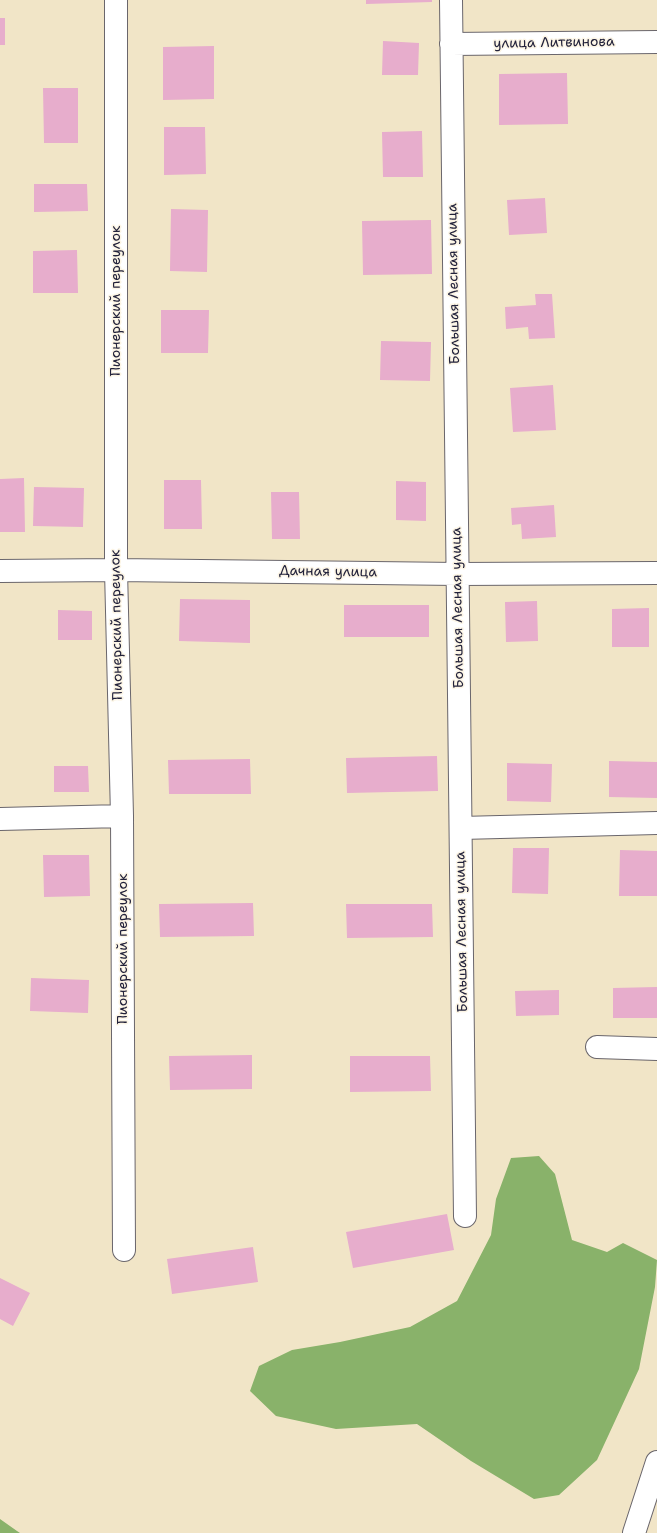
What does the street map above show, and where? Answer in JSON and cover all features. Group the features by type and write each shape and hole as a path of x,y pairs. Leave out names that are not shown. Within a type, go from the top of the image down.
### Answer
{"street":[{"name":"Пионерский переулок","path":"116,0 116,570 122,816 124,1250"},
{"name":"Большая Лесная улица","path":"450,0 465,1216"},
{"name":"улица Литвинова","path":"451,44 657,42"},
{"name":"Дачная улица","path":"0,571 116,570 458,574 657,573"},
{"path":"0,819 122,816"},
{"path":"461,828 657,823"},
{"path":"597,1047 657,1049"},
{"path":"634,1533 657,1462"}],"green space":[{"path":"539,1156 555,1174 572,1240 607,1252 623,1243 657,1260 655,1287 639,1369 597,1460 559,1495 534,1499 471,1461 417,1424 336,1429 276,1416 250,1391 259,1366 292,1350 340,1342 410,1327 457,1301 491,1235 496,1199 511,1158"},
{"path":"0,1519 17,1531 20,1533 0,1533"}],"building":[{"path":"366,0 432,0 432,2 366,4"},
{"path":"0,18 5,18 5,45 0,45"},
{"path":"383,41 419,43 418,75 382,75"},
{"path":"214,46 214,99 163,100 163,47"},
{"path":"567,73 568,124 499,125 499,74"},
{"path":"43,88 78,88 78,143 44,143"},
{"path":"164,127 205,127 206,174 164,175"},
{"path":"422,131 423,177 383,177 382,132"},
{"path":"34,184 87,184 88,211 34,212"},
{"path":"545,198 547,233 509,235 507,200"},
{"path":"171,209 208,210 207,272 170,271"},
{"path":"431,220 432,274 363,275 362,221"},
{"path":"77,250 78,293 33,293 33,251"},
{"path":"535,294 552,294 555,338 529,339 528,327 506,329 505,307 536,305"},
{"path":"161,310 209,310 208,353 161,353"},
{"path":"381,341 431,342 430,381 380,380"},
{"path":"553,385 556,430 513,432 510,388"},
{"path":"24,478 25,532 0,532 0,479"},
{"path":"164,480 201,480 202,529 164,529"},
{"path":"396,481 426,482 426,521 396,520"},
{"path":"34,487 84,488 83,527 33,526"},
{"path":"271,492 299,492 300,539 272,539"},
{"path":"554,505 556,537 522,539 521,524 512,525 511,508"},
{"path":"180,599 250,600 250,643 179,641"},
{"path":"537,601 538,641 506,642 505,602"},
{"path":"344,605 429,605 429,637 344,637"},
{"path":"649,608 649,647 612,647 612,609"},
{"path":"58,610 92,611 92,640 58,640"},
{"path":"437,756 438,791 347,793 346,758"},
{"path":"250,759 251,794 169,794 168,760"},
{"path":"609,761 657,762 657,798 609,797"},
{"path":"507,763 552,764 551,802 507,801"},
{"path":"54,766 88,766 89,792 54,792"},
{"path":"513,848 549,848 548,894 512,893"},
{"path":"620,850 657,851 657,896 619,896"},
{"path":"43,855 89,855 90,896 44,897"},
{"path":"253,903 254,936 160,937 159,904"},
{"path":"346,904 432,904 433,937 347,938"},
{"path":"31,978 89,980 88,1013 30,1011"},
{"path":"657,987 657,1018 613,1018 613,988"},
{"path":"559,990 559,1015 516,1016 515,991"},
{"path":"252,1055 252,1089 170,1090 169,1056"},
{"path":"350,1056 430,1056 431,1091 350,1092"},
{"path":"447,1214 454,1250 353,1268 346,1232"},
{"path":"253,1247 258,1282 172,1294 167,1259"},
{"path":"0,1278 30,1293 13,1326 0,1319"}]}
